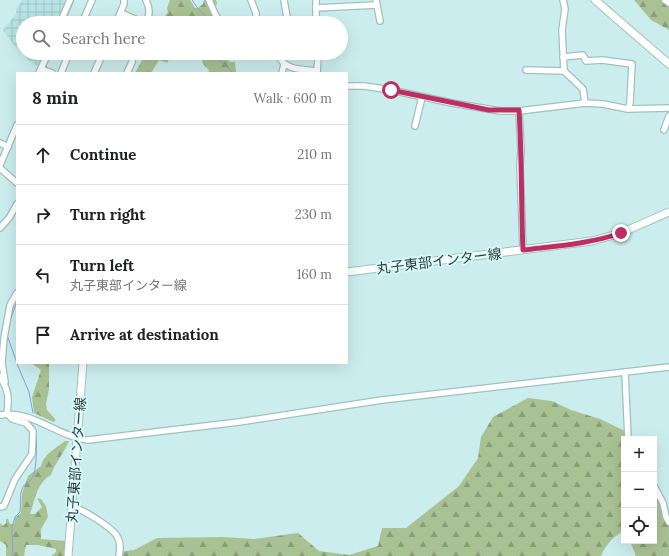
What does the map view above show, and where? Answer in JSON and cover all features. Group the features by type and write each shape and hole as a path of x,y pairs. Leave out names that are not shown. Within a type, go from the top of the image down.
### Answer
{"main road":[{"path":"595,0 669,64"},
{"name":"丸子東部インター線","path":"348,272 575,244 602,239 621,233 669,212"},
{"name":"丸子東部インター線","path":"68,556 83,364"}],"street":[{"path":"63,16 70,0"},
{"path":"85,16 92,0"},
{"path":"120,16 124,0"},
{"path":"146,0 150,9 149,16"},
{"path":"209,0 216,16"},
{"path":"251,0 256,16"},
{"path":"284,0 287,16"},
{"path":"316,0 316,16"},
{"path":"563,0 565,9 562,30 564,71 583,90 585,103"},
{"path":"665,0 669,3"},
{"path":"316,8 376,2 380,21"},
{"path":"121,13 128,16"},
{"path":"563,57 583,55 586,61 602,60 632,64 630,103 628,108"},
{"path":"45,71 47,60"},
{"path":"61,72 67,60"},
{"path":"94,72 100,60"},
{"path":"127,72 132,60"},
{"path":"282,60 284,64 291,68 317,72 318,60"},
{"path":"282,72 284,64"},
{"path":"526,70 564,71"},
{"path":"348,86 377,88 489,110 519,110 585,103 628,108 669,108"},
{"path":"415,126 422,97"},
{"path":"519,110 523,250"},
{"path":"664,130 669,116"},
{"path":"16,127 0,166 16,182"},
{"path":"0,143 8,147"},
{"path":"0,228 9,218 16,206"},
{"path":"0,507 4,506 15,479 30,458 33,446 33,431 26,423 12,419 7,413 8,398 2,363 4,338 10,305 16,295"},
{"path":"0,415 7,413 19,415 77,438 88,440 239,422 382,400 669,367"},
{"path":"624,372 628,436"},
{"path":"0,377 6,384"},
{"path":"657,492 663,503 666,517 669,522"},
{"path":"72,506 85,512 112,530 120,543 119,556"}],"shaded area":[{"path":"21,0 68,0 61,16 16,16 16,48 3,30 16,14 16,9 22,1"},
{"path":"29,60 43,60 40,67"}],"green space":[{"path":"170,0 190,0 195,8 198,8 203,4 204,0 216,0 217,3 214,14 215,16 165,16 168,12 167,8"},
{"path":"634,0 661,0 669,7 669,30 651,20"},
{"path":"142,60 159,60 152,72 136,72"},
{"path":"159,60 169,60 167,63"},
{"path":"202,60 228,60 230,62 235,62 236,72 208,72 209,70"},
{"path":"32,364 49,364 49,389 46,404 47,410 56,420 53,422 34,413 32,397 41,370"},
{"path":"528,398 552,401 571,410 600,419 625,431 625,436 621,436 621,533 610,541 601,556 119,556 119,552 134,550 157,538 223,537 254,539 298,533 319,551 349,555 378,546 382,528 406,528 459,486 478,458 481,437 493,417"},
{"path":"65,441 69,441 51,475 39,487 30,514 35,514 42,507 37,498 41,499 46,506 48,517 41,529 41,539 66,541 65,556 51,556 56,552 56,549 38,545 26,545 24,556 6,556 6,545 0,541 0,523 3,526 6,523 6,519 8,519 10,524 14,524 15,518 21,513 22,493 28,476 41,466 44,458 50,452"},
{"path":"657,495 669,518 669,556 636,556 631,544 657,544"}],"waterway":[{"path":"67,16 74,0"},
{"path":"192,0 206,16"},
{"path":"47,68 46,65 48,60"},
{"path":"218,60 228,67 231,72"},
{"path":"9,324 16,304"},
{"path":"7,335 16,360"},
{"path":"17,364 29,392 33,413"},
{"path":"13,556 12,527 15,517 20,512 22,490 34,474 36,433"}],"route":[{"path":"391,90 489,110 519,110 523,250 583,243 621,233"}]}
